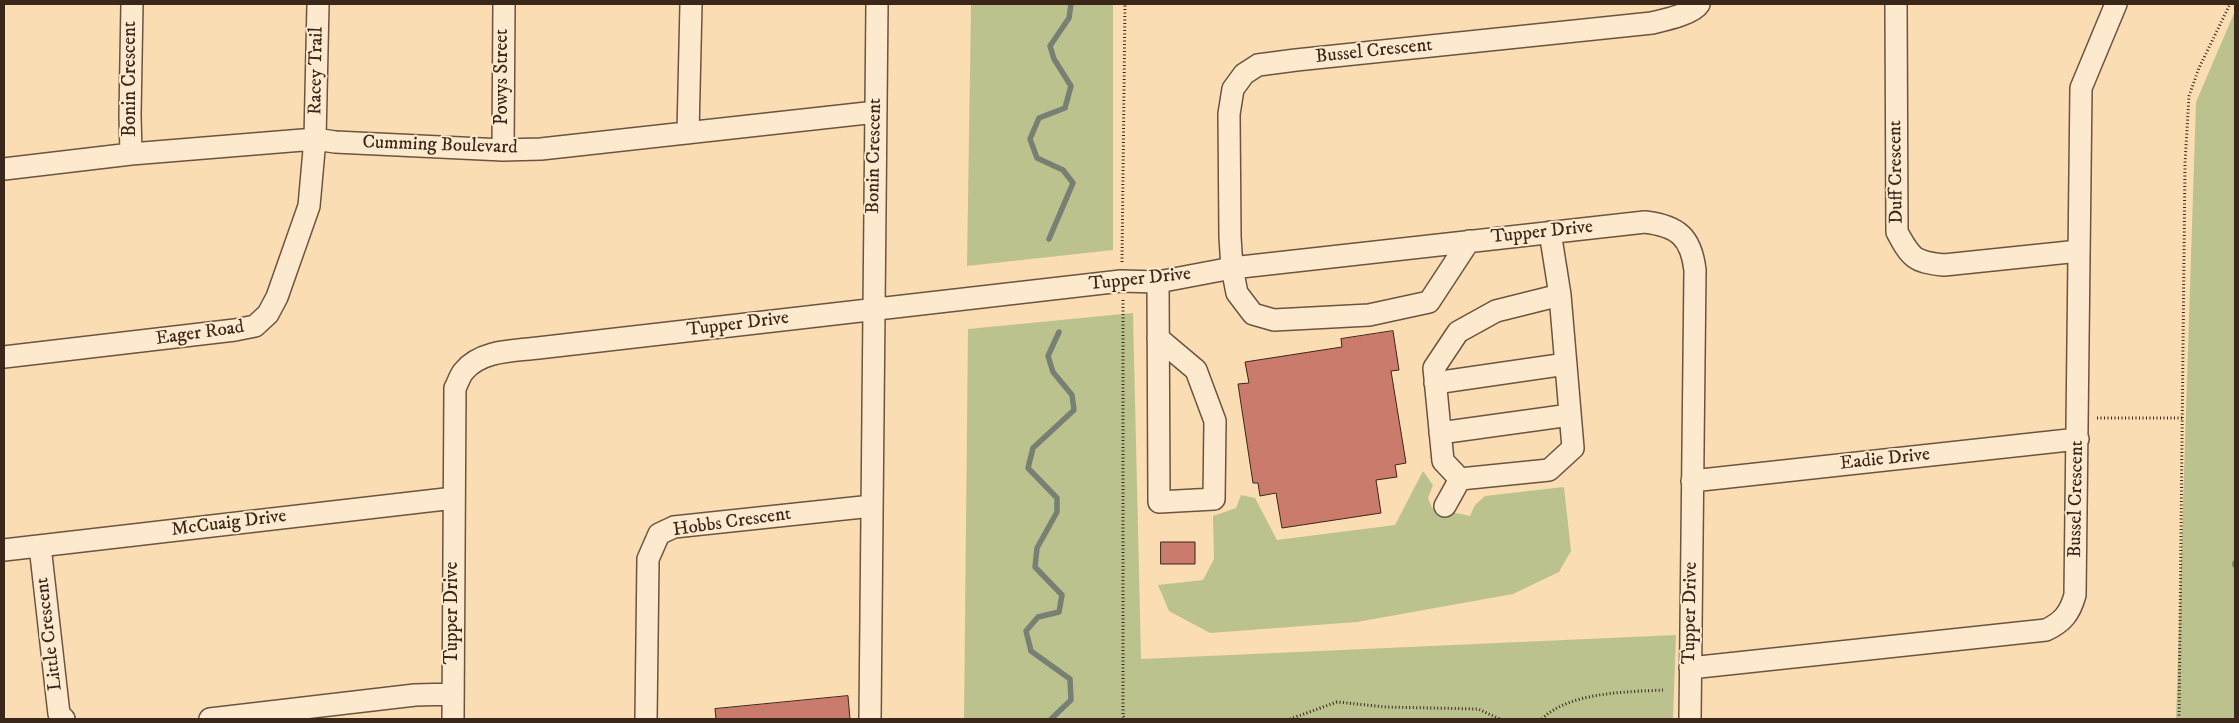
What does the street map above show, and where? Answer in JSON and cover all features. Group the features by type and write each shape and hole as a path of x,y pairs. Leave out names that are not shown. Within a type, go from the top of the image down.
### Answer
{"street":[{"name":"Bonin Crescent","path":"131,154 132,4"},
{"name":"Racey Trail","path":"315,139 318,4"},
{"name":"Powys Street","path":"503,150 504,4"},
{"path":"688,133 691,4"},
{"name":"Bonin Crescent","path":"875,309 877,4"},
{"name":"Bussel Crescent","path":"1469,241 1429,302 1369,314 1274,320 1253,314 1237,293 1232,268 1229,114 1233,90 1244,74 1258,65 1652,23 1678,16 1697,8 1699,4"},
{"name":"Duff Crescent","path":"1896,4 1897,232 1907,251 1923,263 1944,266 2079,251"},
{"name":"Bussel Crescent","path":"1690,668 2046,630 2060,623 2072,609 2075,595 2078,439 2081,88 2116,4"},
{"name":"Cumming Boulevard","path":"4,169 131,154 315,139 335,142 503,150 541,149 876,112"},
{"name":"Eager Road","path":"4,357 133,343 255,326 268,314 277,297 309,206 315,139"},
{"name":"Tupper Drive","path":"453,719 455,388 464,371 479,359 497,353 522,350 1121,281 1158,282 1232,268 1645,222 1662,224 1677,231 1687,242 1693,254 1690,719"},
{"path":"1460,479 1549,470 1573,448 1560,295 1550,232"},
{"path":"1158,282 1158,338 1159,502 1214,499 1215,421 1196,370 1158,338"},
{"path":"1460,479 1443,460 1434,368 1458,332 1496,311 1560,295"},
{"path":"870,719 875,309"},
{"path":"1435,383 1566,364"},
{"path":"1440,432 1570,415"},
{"name":"Eadie Drive","path":"1692,481 2078,439"},
{"path":"1445,506 1460,479"},
{"name":"McCuaig Drive","path":"4,550 454,498"},
{"name":"Hobbs Crescent","path":"646,719 648,558 659,534 674,527 872,506"},
{"name":"Little Crescent","path":"40,546 60,714 64,719"},
{"path":"210,719 415,695 453,694"}],"path":[{"path":"1125,719 1123,716 1124,308 1121,281 1126,4"},
{"path":"2179,719 2185,163 2190,96 2199,68 2230,4"},
{"path":"2097,418 2182,418"},
{"path":"1542,719 1552,710 1592,696 1662,690"},
{"path":"1290,719 1337,702 1386,707 1478,709 1500,719"}],"green space":[{"path":"971,4 1113,4 1113,250 967,266"},
{"path":"2235,11 2235,719 2176,719 2196,102"},
{"path":"1133,313 1141,659 1676,635 1673,719 964,719 968,329"},
{"path":"1423,471 1433,485 1428,498 1432,508 1470,516 1475,505 1485,496 1564,487 1571,551 1559,572 1513,594 1357,622 1210,633 1169,611 1158,585 1203,580 1214,559 1213,516 1236,508 1241,495 1255,498 1277,540 1395,525"}],"building":[{"path":"1393,331 1399,370 1391,371 1406,463 1395,465 1397,477 1376,480 1381,513 1282,528 1276,493 1260,496 1258,483 1253,483 1238,384 1249,383 1245,362 1342,347 1341,339"},
{"path":"1161,542 1195,542 1195,564 1161,564"},
{"path":"848,696 850,719 716,719 715,709"}],"waterway":[{"path":"1049,239 1073,183 1063,170 1037,158 1030,139 1039,118 1065,108 1071,86 1054,59 1050,46 1069,18 1071,4"},
{"path":"1051,719 1071,700 1070,679 1031,651 1026,631 1038,617 1059,612 1062,595 1035,567 1037,548 1057,512 1057,498 1028,468 1033,448 1074,410 1072,395 1053,372 1048,356 1059,332"}]}
